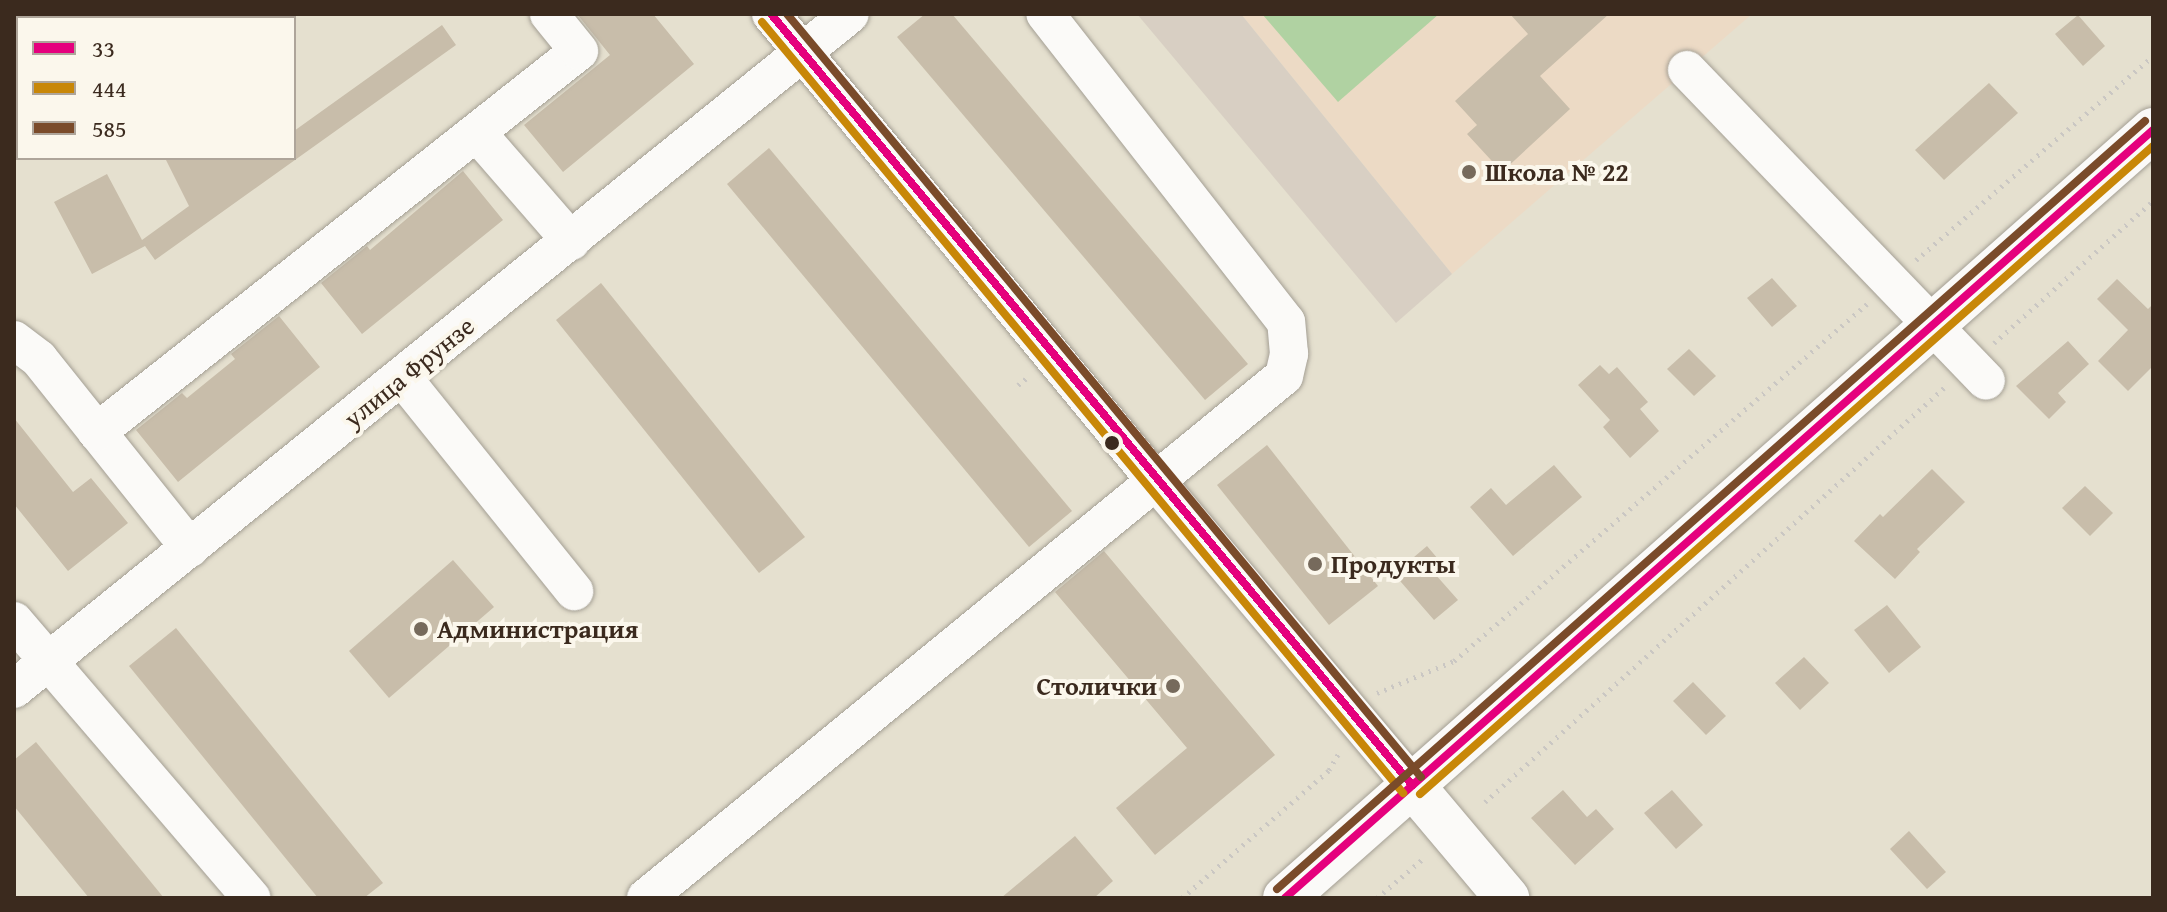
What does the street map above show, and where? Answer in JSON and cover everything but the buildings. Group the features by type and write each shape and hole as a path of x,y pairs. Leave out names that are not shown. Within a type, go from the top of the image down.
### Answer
{"main road":[{"path":"1285,898 2153,130"},
{"path":"1412,785 1507,898"}],"street":[{"path":"97,432 449,151 478,134 579,51 549,14"},
{"path":"771,14 1155,480 1412,785"},
{"name":"улица Фрунзе","path":"14,689 850,14"},
{"path":"646,898 1284,376 1289,354 1286,322 1045,14"},
{"path":"1687,70 1978,373"},
{"path":"478,134 571,241"},
{"path":"14,340 39,359 190,548"},
{"path":"402,377 574,591"},
{"path":"14,621 46,663 251,898"}],"path":[{"path":"1182,898 1329,770 1342,749 1335,725 1382,689 1454,661 2153,56"},
{"path":"1485,802 1978,373 2153,201"},
{"path":"1377,898 1429,853"}],"shaded area":[{"path":"1137,14 1241,14 1452,274 1396,323"},
{"name":"Школа № 22","path":"1241,14 1752,14 1452,274"}],"green space":[{"path":"1262,14 1439,14 1338,102"}],"transit line":[{"name":"33","path":"771,14 1412,785"},
{"name":"585","path":"787,14 1421,777"},
{"name":"444","path":"762,22 1403,793"},
{"name":"585","path":"1277,889 2145,121"},
{"name":"33","path":"1285,898 2153,130"},
{"name":"444","path":"1420,794 2153,146"}],"place":[{"name":"Школа № 22","path":"1469,172"},
{"name":"Продукты","path":"1315,564"},
{"name":"Администрация","path":"421,629"},
{"name":"Столички","path":"1173,686"}]}
